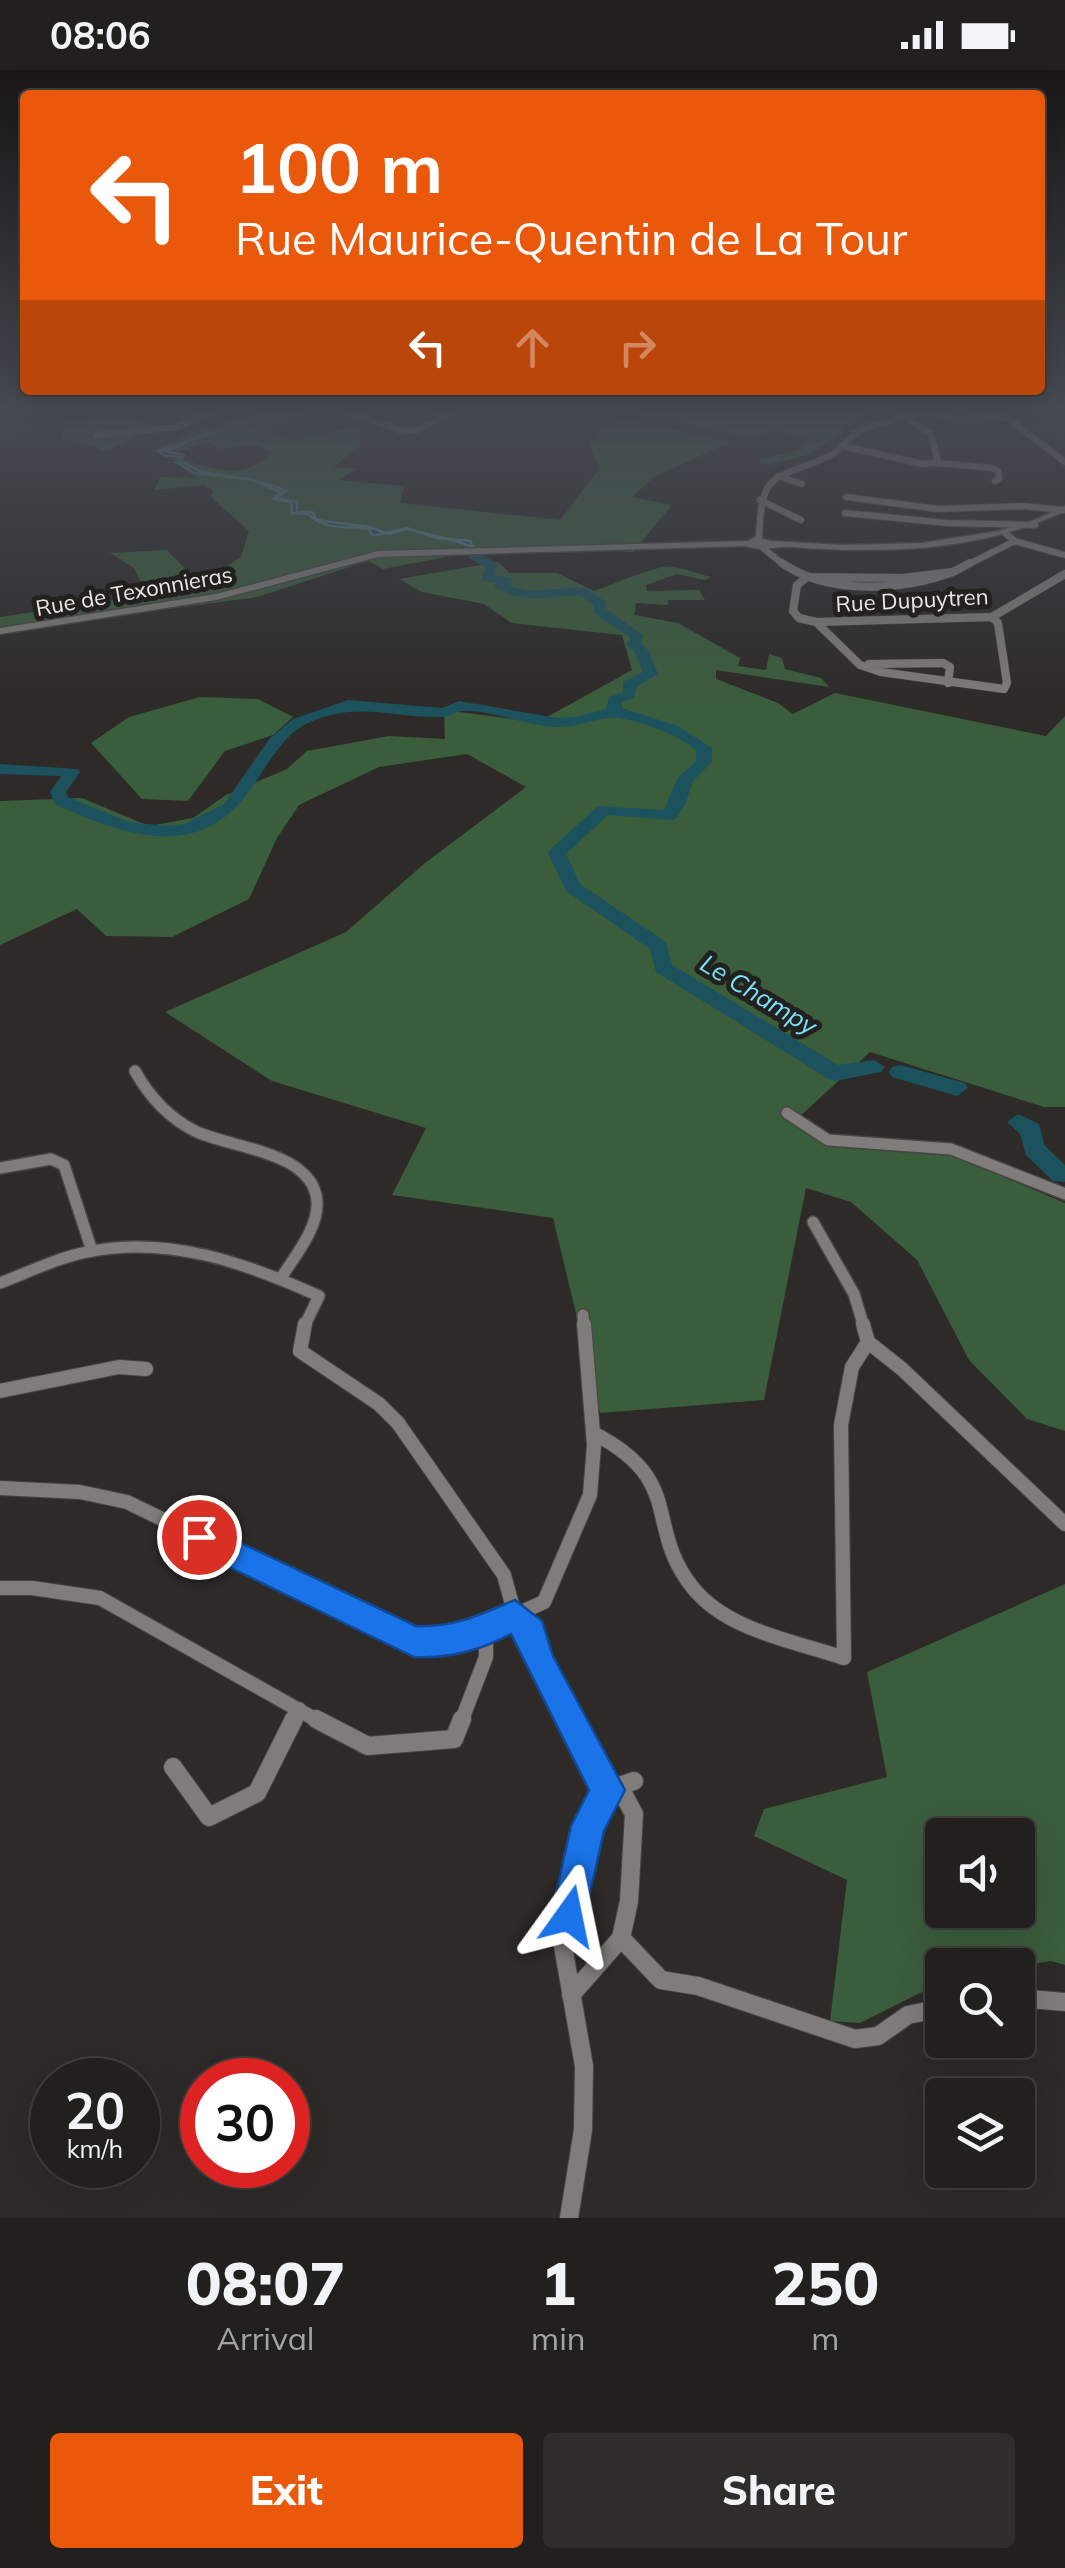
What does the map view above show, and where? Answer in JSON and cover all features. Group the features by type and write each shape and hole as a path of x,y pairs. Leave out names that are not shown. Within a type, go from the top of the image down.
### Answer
{"main road":[{"name":"Rue de Texonnieras","path":"0,631 216,597 378,554 761,543 918,544 990,537 1035,524 1064,509"}],"street":[{"path":"760,507 761,543 808,577 825,583 912,582 953,572 1012,543"},
{"path":"775,507 801,520"},
{"path":"932,507 961,507"},
{"path":"1025,507 1064,509"},
{"path":"938,508 947,523"},
{"path":"845,514 947,523 1035,524"},
{"path":"1004,533 1012,543"},
{"path":"990,537 1065,555"},
{"name":"Rue Dupuytren","path":"808,577 796,585 793,611 799,618 816,622 992,617 1065,574"},
{"path":"816,622 860,665 948,683 1004,688 1007,683 998,623 992,617"},
{"path":"860,665 943,663 950,667 948,683"},
{"path":"135,1071 147,1093 198,1133 284,1160 309,1180 317,1198 313,1222 281,1278"},
{"path":"788,1113 828,1140 951,1149 1065,1194"},
{"path":"0,1168 51,1158 64,1165 92,1251"},
{"path":"813,1222 854,1294 868,1342 902,1369 1065,1524"},
{"path":"0,1283 92,1251 183,1250 281,1278 319,1296 300,1332 300,1351 378,1404 398,1423 504,1575 515,1616 531,1632 539,1662 634,1814 629,1900 620,1938 571,1995"},
{"path":"0,1488 80,1492 127,1502 414,1642 440,1643 486,1630 544,1602 590,1496 593,1433 583,1316"},
{"path":"593,1433 620,1443 640,1460 655,1482 674,1556 695,1589 714,1608 844,1658 841,1424 852,1367 868,1342"},
{"path":"0,1391 120,1367 146,1368"},
{"path":"0,1588 100,1598 368,1746 454,1738 486,1658 486,1630"},
{"path":"173,1767 209,1817 257,1792 299,1709"},
{"path":"569,2218 583,2130 584,2066 563,1946 588,1826 620,1786"},
{"path":"620,1938 661,1980 698,1986 855,2039 878,2036 908,2015 925,2012"},
{"path":"1035,1999 1065,2002"}],"green space":[{"path":"222,507 440,507 560,520 570,507 670,507 633,552 504,546 383,569 368,561 257,597 0,631 0,617 147,595 134,568 110,553 167,550 199,583 241,557 249,531"},
{"path":"498,562 510,573 557,573 594,591 664,567 711,577 705,580 677,574 646,585 647,591 699,590 705,600 668,600 668,605 636,603 634,615 678,623 740,658 738,666 766,670 769,654 782,658 785,669 821,678 829,687 716,670 716,679 778,703 793,714 835,693 1046,736 1065,716 1065,1107 1044,1107 870,1052 797,1119 833,1147 954,1156 1065,1203 1065,1431 1027,1419 969,1360 917,1260 851,1202 806,1188 764,1400 600,1413 553,1218 392,1195 426,1128 272,1081 165,1012 346,932 425,863 526,787 467,754 379,767 299,805 277,838 249,899 172,937 106,936 77,909 0,945 0,801 82,798 149,826 193,818 226,795 287,769 307,751 389,736 445,739 444,710 538,722 632,670 622,635 512,623 484,604 422,592 399,579"},
{"path":"200,697 258,699 293,717 273,735 225,751 188,801 142,799 91,743 129,717"},
{"path":"1065,1584 1065,1965 1051,1961 1035,1963 1035,1948 925,1948 925,1990 860,2023 830,2021 847,1880 754,1836 764,1809 887,1777 867,1672"}],"water":[{"path":"291,507 297,507 297,512 312,512 317,520 369,527 386,533 372,535 369,529 328,525 320,523 309,514 292,513"},
{"path":"446,539 470,541 474,548 462,543"}],"waterway":[{"path":"473,551 473,555 493,567 486,577 508,581 501,586 504,588 530,595 584,591 601,605 599,610 634,633 638,638 633,645 641,650 651,674 628,685 632,689 629,695 614,700 614,711"},
{"name":"Le Champy","path":"0,769 72,772 58,792 61,800 124,826 166,831 187,829 230,808 276,741 298,722 348,705 444,713 459,706 557,723 614,711"},
{"name":"Le Champy","path":"614,711 683,734 704,748 704,762 685,779 677,805 668,816 604,810 557,853 572,887 659,946 663,968 835,1073 874,1067"},
{"name":"Le Champy","path":"900,1072 957,1088"},
{"name":"Le Champy","path":"1018,1122 1031,1130 1034,1149 1061,1175"}],"route":[{"path":"199,1537 414,1642 440,1643 486,1630 515,1616 531,1632 539,1662 608,1790 588,1826 569,1916"}]}
